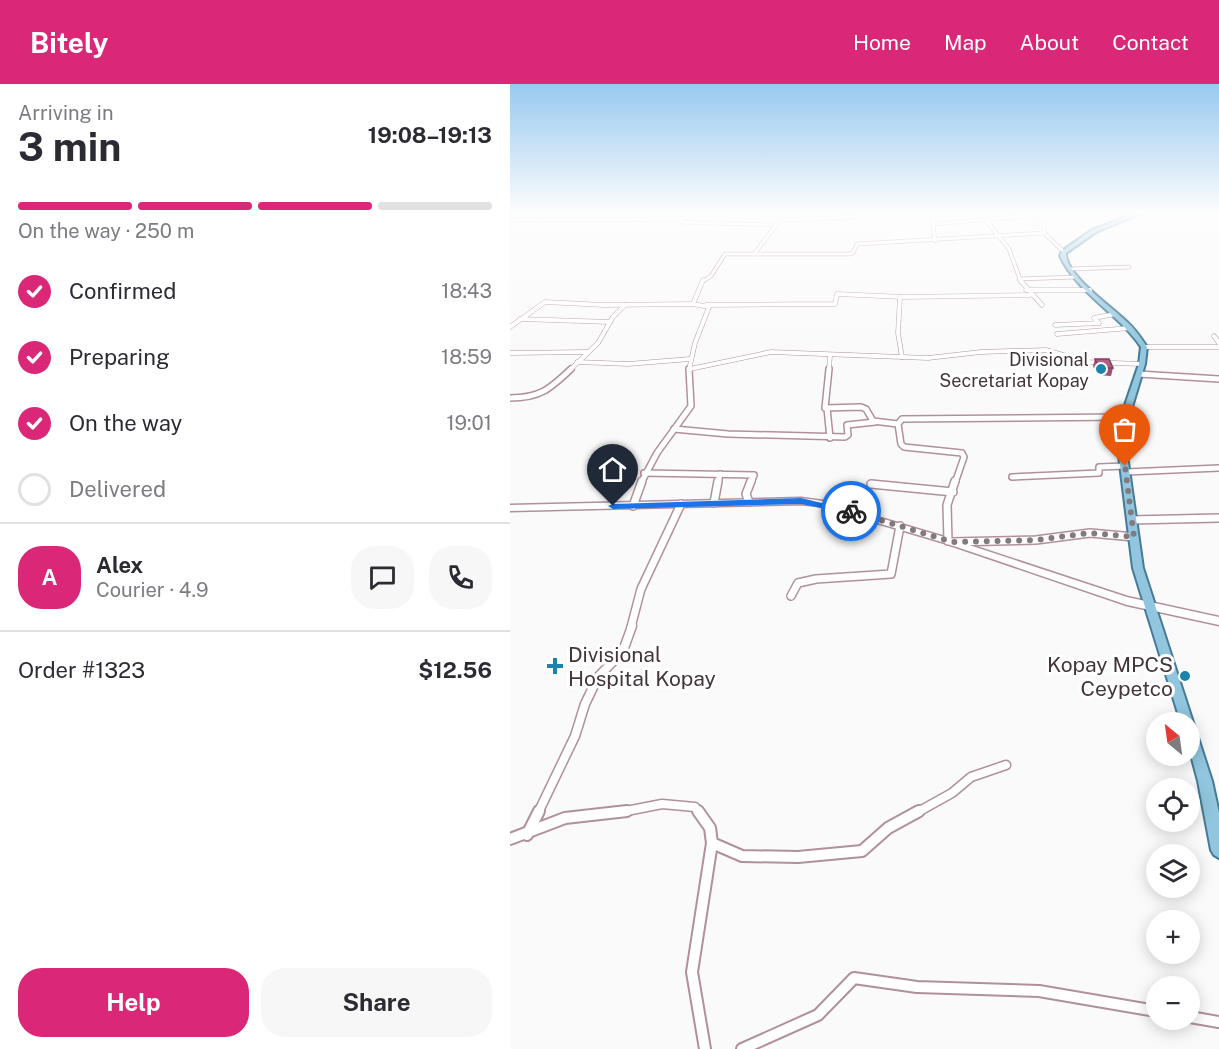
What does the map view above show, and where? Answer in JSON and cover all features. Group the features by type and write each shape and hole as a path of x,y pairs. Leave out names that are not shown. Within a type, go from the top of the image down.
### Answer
{"main road":[{"path":"1064,257 1076,277 1130,328 1144,347 1142,364 1125,417 1122,448 1138,568 1184,712"},
{"path":"510,508 749,502 820,503 900,526 1150,607 1219,621"},
{"path":"1200,764 1219,850"}],"street":[{"path":"693,304 703,279 711,276 722,257"},
{"path":"1009,257 1026,290 1042,304"},
{"path":"1070,269 1129,267"},
{"path":"1019,279 1076,277"},
{"path":"1026,290 1090,290"},
{"path":"510,327 545,302 625,305 835,304 837,294 900,297 1030,295"},
{"path":"900,297 898,333 902,357"},
{"path":"633,506 644,473 691,406 687,391 690,359 709,307 706,304"},
{"path":"510,398 540,396 598,343 610,322 625,305"},
{"path":"1055,325 1099,322 1094,318 1115,314"},
{"path":"520,319 610,322"},
{"path":"1058,334 1130,328"},
{"path":"1214,336 1219,343"},
{"path":"1144,347 1219,347"},
{"path":"690,369 771,352 902,357 1046,350 1067,358 1088,362 1142,364"},
{"path":"510,353 588,352"},
{"path":"830,355 825,408 827,408 830,438"},
{"path":"577,362 628,364 690,359"},
{"path":"1139,374 1219,379"},
{"path":"827,408 866,409 870,420 875,422"},
{"path":"674,429 728,434 830,438 848,435 847,425 875,422 898,424 906,418 1125,417"},
{"path":"898,424 901,444 904,447 928,447 962,453 964,457 947,505 950,542 1036,540 1090,533 1134,537"},
{"path":"1012,477 1099,473 1099,467 1219,468"},
{"path":"644,473 754,476 746,494 749,502"},
{"path":"714,503 720,474"},
{"path":"871,484 953,492"},
{"path":"527,836 575,736 598,677 623,651 639,604 641,589 681,504"},
{"path":"1131,520 1219,518"},
{"path":"791,596 798,584 816,579 891,574 900,526"},
{"path":"712,843 742,856 798,856 862,850 888,828 952,794 971,777 1006,765"},
{"path":"510,839 527,836 556,820 580,813 614,813 656,803 678,803 695,807 710,828 712,843 692,972 705,1049"},
{"path":"742,1049 818,1015 854,978 917,987 1039,991 1146,1009"},
{"path":"1200,1019 1219,1022"}],"building":[{"path":"1095,359 1109,359 1113,368 1099,368"}],"way so far":[{"path":"851,511 952,542 1036,540 1104,532 1134,537 1125,466"}],"place":[{"name":"Divisional Secretariat Kopay","path":"1101,369"},
{"name":"Divisional Hospital Kopay","path":"555,666"},
{"name":"Kopay MPCS Ceypetco","path":"1185,676"}],"route":[{"path":"613,506 801,501 851,511"}]}
